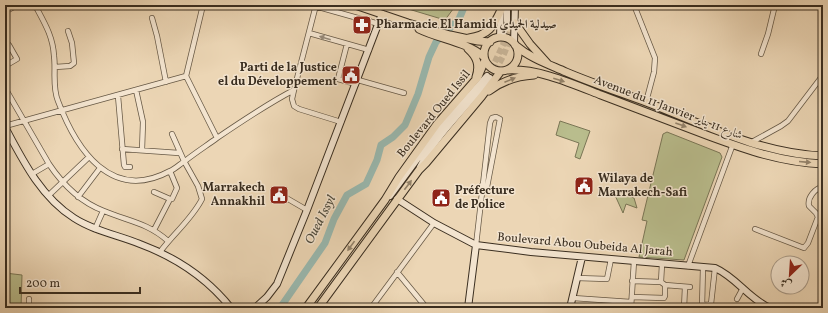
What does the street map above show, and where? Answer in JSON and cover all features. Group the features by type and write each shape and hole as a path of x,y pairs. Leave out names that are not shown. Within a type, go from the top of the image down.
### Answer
{"main road":[{"path":"355,5 449,38 465,42 490,42"},
{"path":"465,42 487,32 496,22 503,7"},
{"path":"511,22 549,65"},
{"path":"465,42 485,59 492,68 504,71 513,66 517,60 518,52 514,44 508,39 500,37 490,42 485,49 485,59"},
{"path":"465,42 478,62 478,70 474,82"},
{"name":"Avenue du 11 Janvier شارع 11 يناير","path":"514,44 530,56 549,65 706,126 752,142 788,152 823,156"},
{"name":"Boulevard Oued Issil","path":"306,308 385,200 399,177 437,124 474,82 481,72 485,59"},
{"name":"Avenue du 11 Janvier شارع 11 يناير","path":"504,71 518,70 541,75 584,88 774,158 804,163 823,164"},
{"name":"Boulevard Oued Issil","path":"318,308 419,170 504,71"},
{"path":"482,96 496,86 512,78 541,75"}],"street":[{"path":"5,12 17,5"},
{"path":"35,5 51,36 54,56 56,96 72,133 89,157 100,168 119,179 138,181 150,179 170,171 217,138 294,90"},
{"path":"203,5 186,76 217,138"},
{"path":"512,5 511,22 514,44"},
{"path":"511,22 515,5"},
{"path":"634,5 655,58 654,72 646,102"},
{"path":"761,54 768,34 775,5"},
{"path":"341,122 294,106 292,99 315,6 379,24"},
{"path":"503,7 511,22"},
{"path":"500,37 503,7"},
{"path":"255,308 267,297 277,284 357,82 382,14"},
{"path":"152,18 166,82"},
{"path":"54,66 70,66 74,63 72,43 68,31"},
{"path":"309,33 369,50"},
{"path":"5,44 8,44 16,58 5,66"},
{"path":"347,44 338,79 404,93"},
{"path":"752,142 788,121 823,75"},
{"path":"186,76 25,122 5,126 32,174 48,196 74,218 95,229 160,252 189,269 202,279 231,308"},
{"name":"Boulevard Oued Issil","path":"385,200 395,190 426,146 449,117 488,77 432,148 419,170"},
{"path":"5,88 48,164 62,183 78,197 102,211 140,223 154,230 168,241"},
{"path":"136,90 142,122 142,150"},
{"path":"118,96 124,165 125,167 130,167"},
{"path":"468,308 482,185 490,123 492,118 496,117 500,119 487,187 482,185"},
{"path":"160,252 168,241 186,223 202,199 198,186 180,153 172,134"},
{"path":"688,266 733,144"},
{"path":"122,149 180,153"},
{"path":"48,196 89,157"},
{"path":"32,174 48,164"},
{"path":"78,197 100,168"},
{"path":"154,230 177,188 170,171"},
{"path":"755,229 804,248 808,243 818,217 816,212 809,206 808,202 815,190 823,187"},
{"path":"154,192 170,199"},
{"path":"276,192 307,210"},
{"name":"Boulevard Abou Oubeida Al Jarah","path":"397,200 434,223 476,245 582,257 715,268 723,272 743,288 762,306 770,308"},
{"path":"95,229 102,211"},
{"path":"371,308 434,223"},
{"path":"570,308 582,257"},
{"path":"577,278 607,279 611,259"},
{"path":"631,308 634,261"},
{"path":"573,298 619,301 664,298 662,264"},
{"path":"703,267 702,306 710,304 715,268"},
{"path":"397,272 426,307"},
{"path":"632,281 690,287"},
{"path":"684,308 685,287"},
{"path":"737,300 743,288"},
{"path":"29,299 29,308"},
{"path":"618,307 619,301"}],"green space":[{"path":"395,5 456,5 445,20"},
{"path":"560,121 590,131 580,159 575,157 579,143 556,135"},
{"path":"667,132 720,153 722,157 684,260 639,257 647,221 642,220 663,134"},
{"path":"616,192 634,198 637,208 626,204 623,213 614,193"},
{"path":"5,273 22,275 21,308 5,308"}],"waterway":[{"name":"Oued Issyl","path":"280,308 325,243 334,219 347,195 366,184 377,160 381,145 393,137 405,125 418,94 429,57 436,42 459,19 465,5"}],"tunnel":[{"path":"491,70 503,45 507,21"},
{"path":"490,78 505,52 510,37 512,22"}],"place":[{"name":"Pharmacie El Hamidi صيدلية الحميدي","path":"362,25"},
{"name":"Parti de la Justice el du Développement","path":"351,75"},
{"name":"Wilaya de Marrakech-Safi","path":"584,186"},
{"name":"Marrakech Annakhil","path":"279,195"},
{"name":"Préfecture de Police","path":"441,198"}]}
